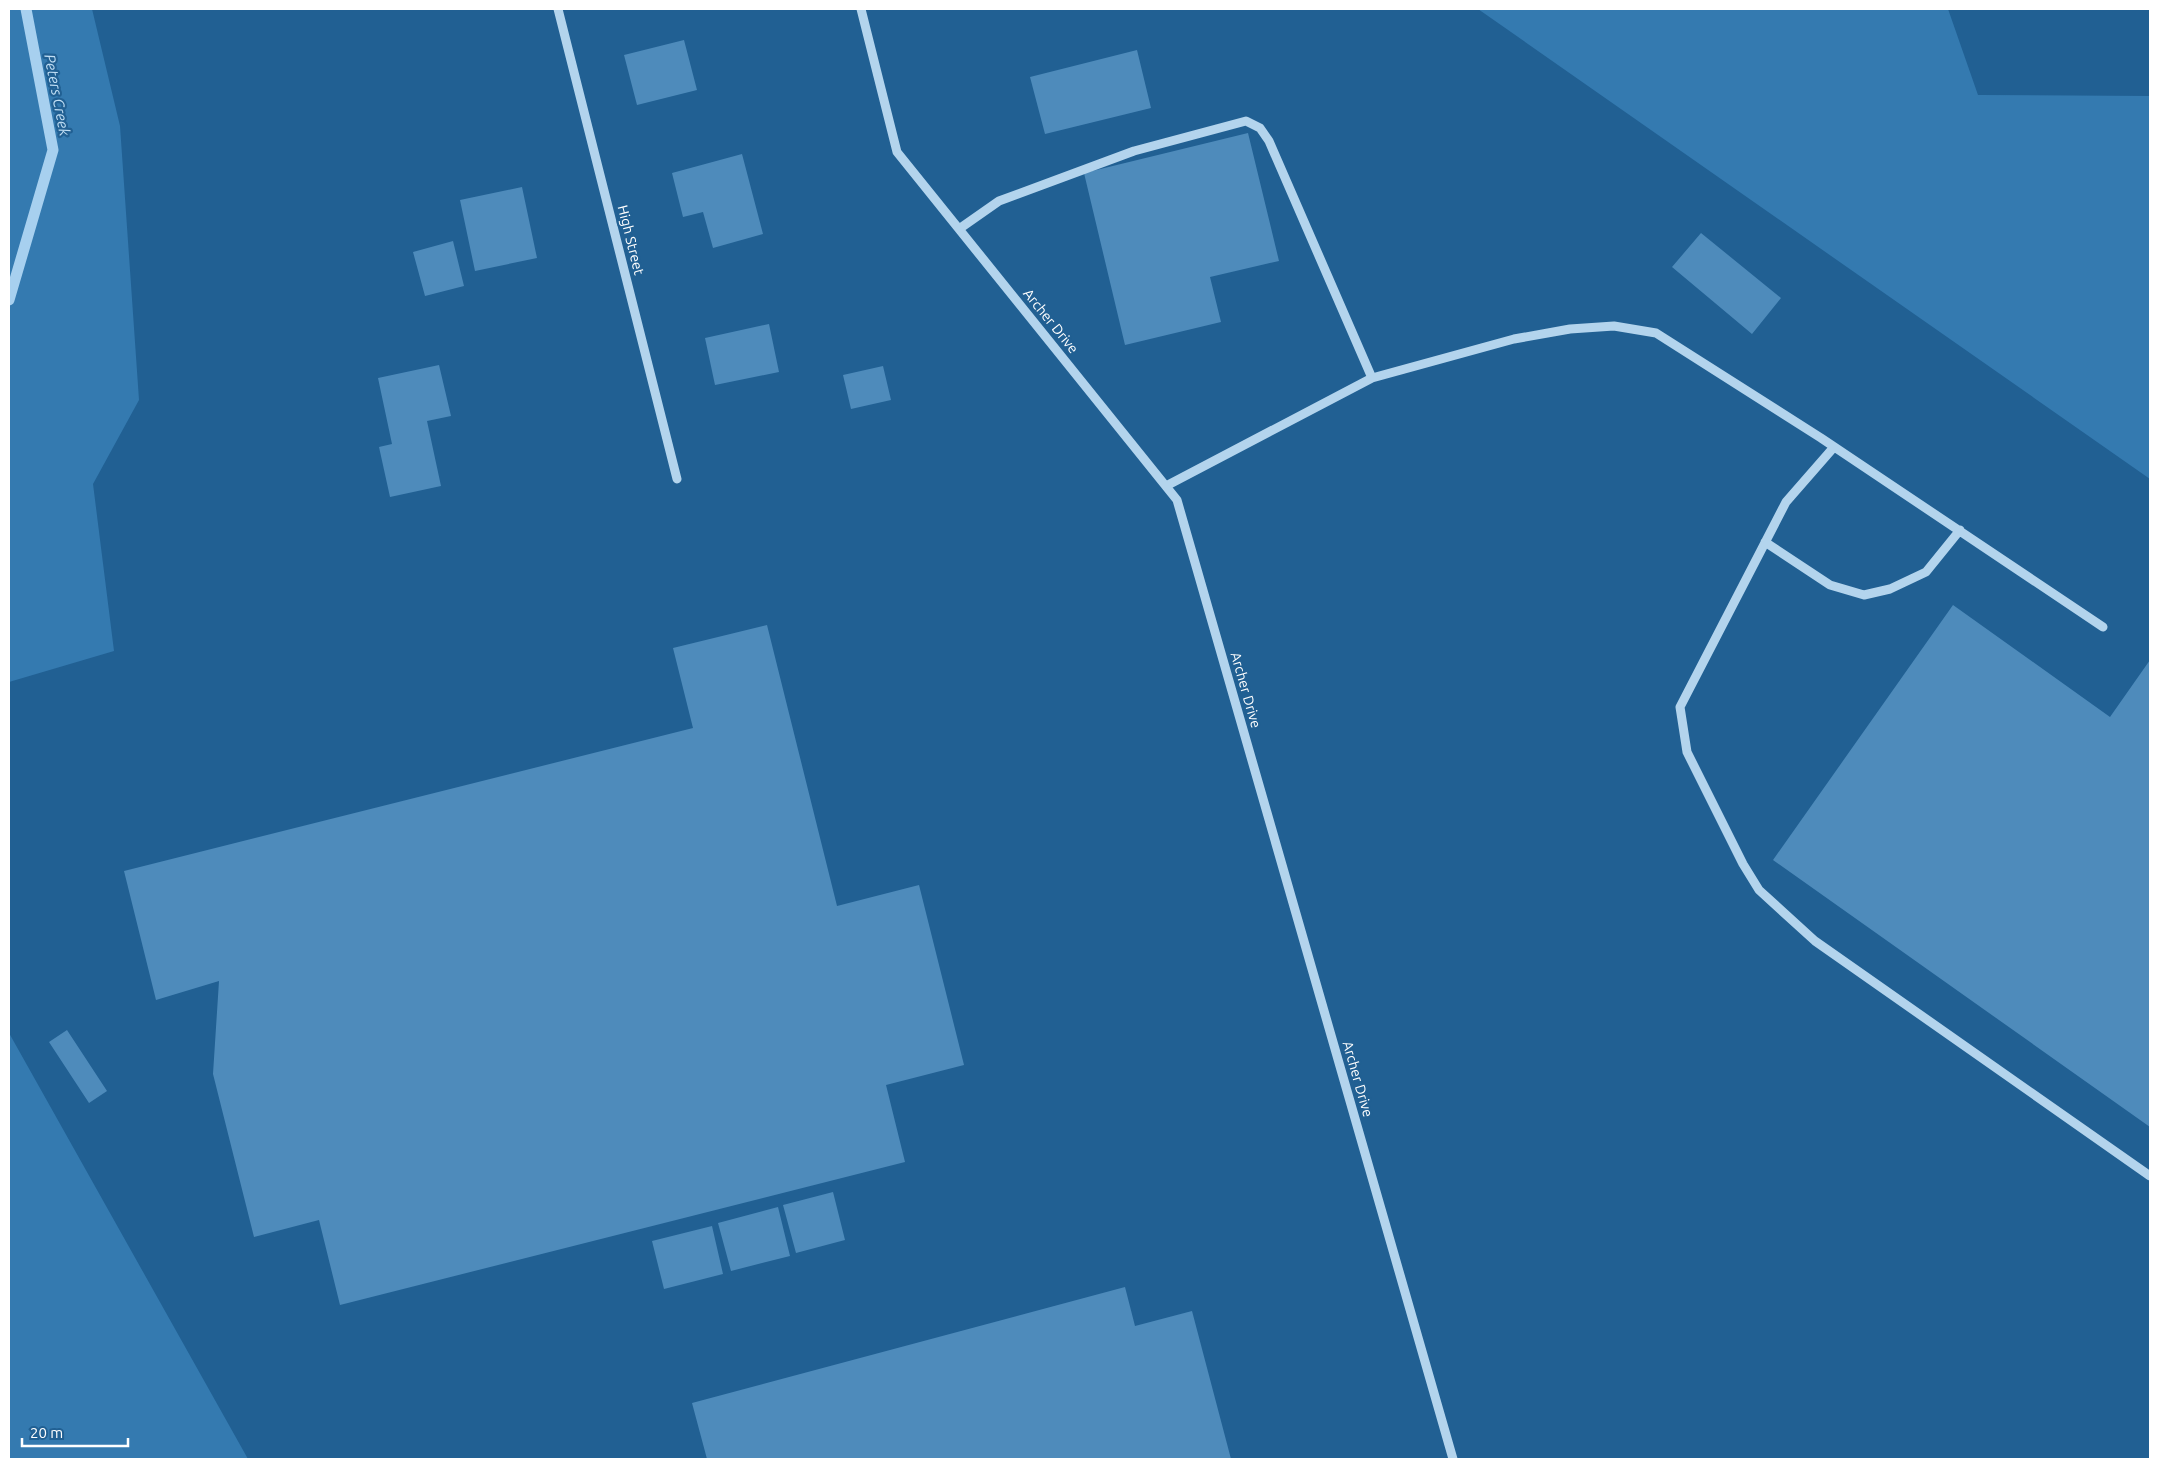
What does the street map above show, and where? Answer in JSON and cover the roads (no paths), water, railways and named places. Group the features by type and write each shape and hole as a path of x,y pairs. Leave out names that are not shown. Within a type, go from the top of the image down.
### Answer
{"street":[{"name":"High Street","path":"558,9 677,478"},
{"name":"Archer Drive","path":"861,9 897,152 1177,500 1453,1459"},
{"path":"959,229 999,201 1134,151 1246,121 1260,128 1270,142 1372,378"},
{"path":"1166,486 1372,378 1514,339 1570,329 1614,326 1656,333 1834,447 2103,627"},
{"path":"1834,447 1786,502 1680,707 1687,752 1743,864 1759,890 1815,941 2150,1176"},
{"path":"1765,542 1830,585 1864,595 1890,589 1926,572 1960,530"}],"waterway":[{"name":"Peters Creek","path":"9,300 53,150 26,9"}]}
